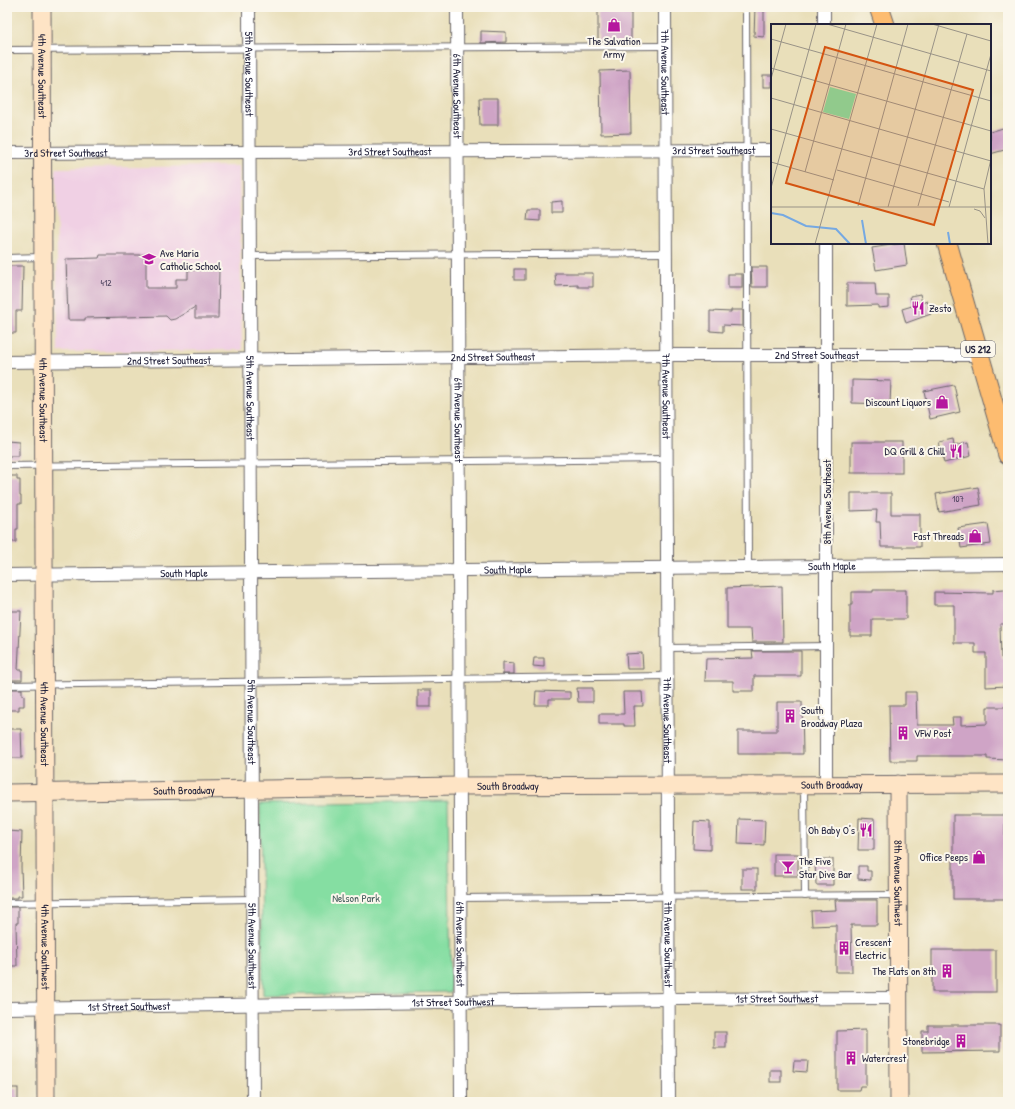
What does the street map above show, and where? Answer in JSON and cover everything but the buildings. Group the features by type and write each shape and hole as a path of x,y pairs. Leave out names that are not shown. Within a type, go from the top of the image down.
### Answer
{"main road":[{"path":"879,7 884,24"},
{"name":"US 212","path":"947,244 1008,455"}],"street":[{"name":"4th Avenue Southeast","path":"42,7 45,793"},
{"name":"5th Avenue Southeast","path":"249,7 252,790"},
{"name":"6th Avenue Southeast","path":"457,7 460,786"},
{"name":"7th Avenue Southeast","path":"665,7 668,786"},
{"path":"824,7 824,24"},
{"name":"3rd Street Southeast","path":"7,153 771,150"},
{"name":"8th Avenue Southeast","path":"826,244 826,784"},
{"name":"2nd Street Southeast","path":"7,362 667,355 980,355"},
{"name":"South Maple","path":"7,575 1008,564"},
{"name":"8th Avenue Southwest","path":"898,784 899,1102"},
{"name":"South Broadway","path":"7,793 460,786 1008,784"},
{"name":"6th Avenue Southwest","path":"460,786 461,1102"},
{"name":"7th Avenue Southwest","path":"668,786 669,1102"},
{"name":"5th Avenue Southwest","path":"252,790 253,1102"},
{"name":"4th Avenue Southwest","path":"45,793 46,1102"},
{"name":"1st Street Southwest","path":"7,1008 668,999 899,998"}],"lane":[{"path":"746,7 748,566"},
{"path":"7,50 665,46"},
{"path":"250,256 666,253"},
{"path":"7,258 43,257"},
{"path":"7,466 667,459"},
{"path":"668,648 827,646"},
{"path":"7,685 668,676"},
{"path":"804,784 805,896"},
{"path":"460,898 668,898 898,895"},
{"path":"7,903 252,899"}],"shaded area":[{"name":"Ave Maria Catholic School","path":"239,166 242,350 58,352 56,168"}],"green space":[{"name":"Nelson Park","path":"448,801 451,992 263,995 260,804"}],"place":[{"name":"The Salvation Army","path":"614,25"},
{"name":"Ave Maria Catholic School","path":"149,259"},
{"name":"Zesto","path":"918,308"},
{"name":"Discount Liquors","path":"942,402"},
{"name":"DQ Grill & Chill","path":"956,451"},
{"name":"Fast Threads","path":"975,536"},
{"name":"South Broadway Plaza","path":"790,716"},
{"name":"VFW Post","path":"903,733"},
{"name":"Oh Baby O's","path":"866,830"},
{"name":"Office Peeps","path":"979,857"},
{"name":"The Five Star Dive Bar","path":"788,867"},
{"name":"Crescent Electric","path":"844,948"},
{"name":"The Flats on 8th","path":"947,971"},
{"name":"Stonebridge","path":"961,1041"},
{"name":"Watercrest","path":"851,1058"}]}
